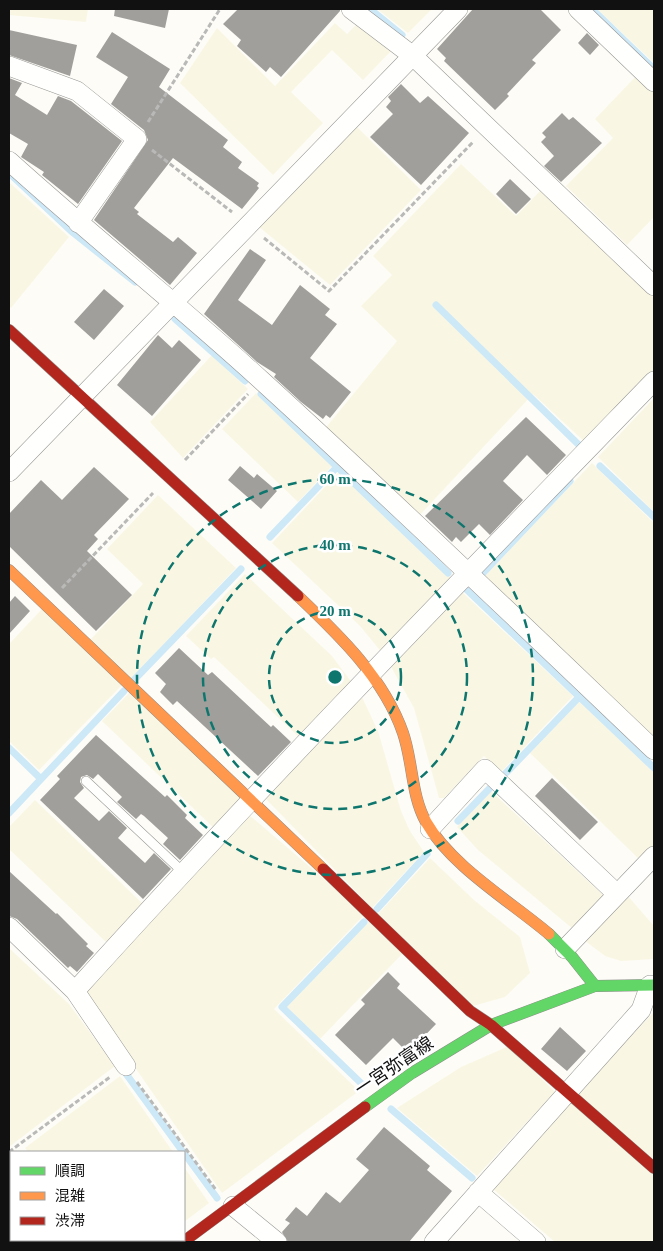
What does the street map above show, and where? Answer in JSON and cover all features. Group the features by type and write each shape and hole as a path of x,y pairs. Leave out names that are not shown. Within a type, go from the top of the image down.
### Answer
{"street":[{"path":"351,9 413,56 654,286"},
{"path":"9,472 458,9"},
{"path":"578,9 654,82"},
{"path":"9,66 78,91 137,139 78,223"},
{"path":"9,162 78,223 175,302 469,572 654,750"},
{"path":"9,330 336,632 371,673 387,699 403,733 417,798 430,829 458,860 565,949 595,986"},
{"path":"75,991 183,872 371,673 654,381"},
{"path":"9,570 252,800 470,1011 491,1025 654,1168"},
{"path":"430,829 484,768 617,894"},
{"path":"565,949 654,856"},
{"path":"9,927 75,991 126,1066"},
{"path":"434,1242 641,1010 652,985"},
{"name":"一宮弥富線","path":"196,1239 231,1207 327,1134 412,1073 491,1025 595,986 652,985"},
{"path":"478,1192 536,1242"},
{"path":"231,1207 276,1242"}],"lane":[{"path":"86,781 183,872"}],"path":[{"path":"220,9 137,139 249,225 329,291 487,127"},
{"path":"10,1151 126,1066 231,1207"}],"shaded area":[{"path":"9,9 88,9 86,22 9,15"},
{"path":"377,9 432,9 408,33"},
{"path":"597,9 654,9 654,63"},
{"path":"359,22 394,48 363,80 332,50 291,92 323,123 273,175 180,83 217,28 275,86 335,23 347,34"},
{"path":"640,72 654,86 654,217 627,245 566,186 613,138 595,119"},
{"path":"356,126 421,190 330,285 259,227"},
{"path":"461,164 516,216 541,190 654,298 654,375 587,444 533,394 417,518 323,431 397,341 361,306 392,275 373,256"},
{"path":"9,182 69,237 11,308 9,306"},
{"path":"212,355 248,389 183,458 150,422"},
{"path":"256,393 332,466 298,502 222,429"},
{"path":"654,398 654,512 598,457"},
{"path":"592,463 654,523 654,740 483,578"},
{"path":"339,472 454,581 383,654 360,626 272,543"},
{"path":"158,495 236,568 131,679 90,640 143,584 107,549"},
{"path":"245,574 332,656 353,684 301,739 214,657 211,659 186,636"},
{"path":"462,592 573,696 501,772 484,756 444,798 439,798 414,708 390,665"},
{"path":"42,609 122,685 39,770 9,741 9,644"},
{"path":"131,691 241,797 217,831 102,721"},
{"path":"361,695 378,731 401,811 410,831 424,852 372,908 264,797"},
{"path":"580,701 654,773 654,847 641,861 530,753"},
{"path":"491,791 603,895 573,929 478,850 457,827"},
{"path":"35,800 144,905 107,943 9,849 9,827"},
{"path":"247,813 365,914 274,1009 359,1091 222,1193 82,991"},
{"path":"430,858 474,900 520,937 530,973 505,997 473,1006 378,914"},
{"path":"627,895 654,926 654,959 621,961 605,956 584,940"},
{"path":"371,919 405,951 320,1039 286,1006"},
{"path":"9,948 69,1004 115,1066 9,1147"},
{"path":"654,1012 654,1162 575,1095"},
{"path":"509,1046 555,1092 477,1176 397,1108 461,1067"},
{"path":"120,1076 172,1151 27,1151 25,1148"},
{"path":"571,1100 654,1171 654,1242 555,1242 493,1189"},
{"path":"185,1168 209,1203 185,1221"}],"building":[{"path":"115,9 169,9 165,28 114,16"},
{"path":"238,9 340,9 340,11 281,77 270,67 266,72 237,46 241,40 223,24"},
{"path":"473,9 540,9 561,30 532,60 536,63 495,110 444,61 446,58 437,49"},
{"path":"9,30 77,45 70,76 9,55"},
{"path":"112,32 170,69 159,87 228,140 223,147 242,162 238,168 259,183 257,186 259,188 242,209 173,158 134,208 139,212 137,214 173,242 178,237 197,253 170,285 94,220 148,140 144,130 111,104 128,77 96,57"},
{"path":"587,33 599,45 590,55 578,43"},
{"path":"9,78 22,83 15,95 47,115 58,96 71,101 122,141 78,204 42,175 44,172 21,157 28,144 9,133"},
{"path":"401,84 420,103 428,96 469,133 421,185 370,137 393,114 386,107 391,101 388,97"},
{"path":"562,113 569,120 573,117 602,143 561,182 544,166 554,156 541,142 546,137 542,133"},
{"path":"510,179 531,199 516,214 496,194"},
{"path":"250,249 266,260 238,300 272,325 300,285 330,309 325,315 337,324 310,358 351,392 330,418 326,415 323,419 301,402 274,377 276,374 257,362 204,314"},
{"path":"104,289 124,306 94,340 74,322"},
{"path":"158,335 172,348 179,340 201,360 152,416 117,385"},
{"path":"526,417 566,455 547,475 527,455 503,481 523,500 490,535 479,524 461,542 456,537 452,542 425,516"},
{"path":"240,466 254,478 257,474 277,491 261,509 228,480"},
{"path":"94,467 129,499 94,535 98,539 87,551 132,595 96,631 9,546 9,514 41,480 62,500"},
{"path":"15,596 30,611 9,634 9,603"},
{"path":"179,648 208,675 212,672 271,727 273,725 291,742 258,776 177,701 173,705 160,692 166,684 155,673"},
{"path":"96,735 165,797 167,795 187,815 185,818 203,835 180,860 163,844 168,838 144,816 141,814 136,819 117,802 122,797 98,774 93,779 87,775 81,777 80,782 84,788 74,798 99,821 109,811 127,828 118,838 145,863 154,853 171,869 143,899 40,800 60,779 57,776"},
{"path":"552,778 598,822 580,840 535,796"},
{"path":"9,871 57,913 88,944 86,946 94,953 77,972 70,966 68,968 17,919 9,916"},
{"path":"388,972 400,984 397,988 436,1024 408,1053 393,1038 366,1065 335,1035 365,1004 361,1000"},
{"path":"560,1027 586,1051 567,1071 541,1049"},
{"path":"384,1127 430,1166 427,1170 452,1191 409,1242 288,1242 282,1232 290,1223 285,1220 296,1207 307,1216 326,1192 340,1203 369,1170 356,1159"}],"waterway":[{"path":"370,9 402,35"},
{"path":"592,9 654,69"},
{"path":"9,173 71,231 135,282"},
{"path":"436,305 580,446"},
{"path":"175,319 245,381"},
{"path":"261,394 448,573"},
{"path":"600,466 654,517"},
{"path":"270,537 337,467"},
{"path":"483,573 570,481"},
{"path":"134,680 241,569"},
{"path":"467,590 654,768"},
{"path":"9,813 124,691"},
{"path":"505,774 580,696"},
{"path":"9,748 41,779"},
{"path":"458,821 490,788"},
{"path":"377,909 427,854"},
{"path":"363,1085 282,1007 364,922"},
{"path":"124,1071 182,1151"},
{"path":"391,1109 472,1178"},
{"path":"185,1154 217,1198"}],"traffic: fast":[{"path":"549,934 572,957 595,986"},
{"path":"365,1107 412,1073 491,1025 595,986 654,985"}],"traffic: slow":[{"path":"9,570 323,869"},
{"path":"298,596 359,658 395,713 409,755 417,801 426,822 437,838 450,853 482,882 549,934"}],"traffic: jam":[{"path":"9,330 298,596"},
{"path":"323,869 470,1011 491,1025 654,1168"},
{"path":"185,1241 365,1107"}]}
